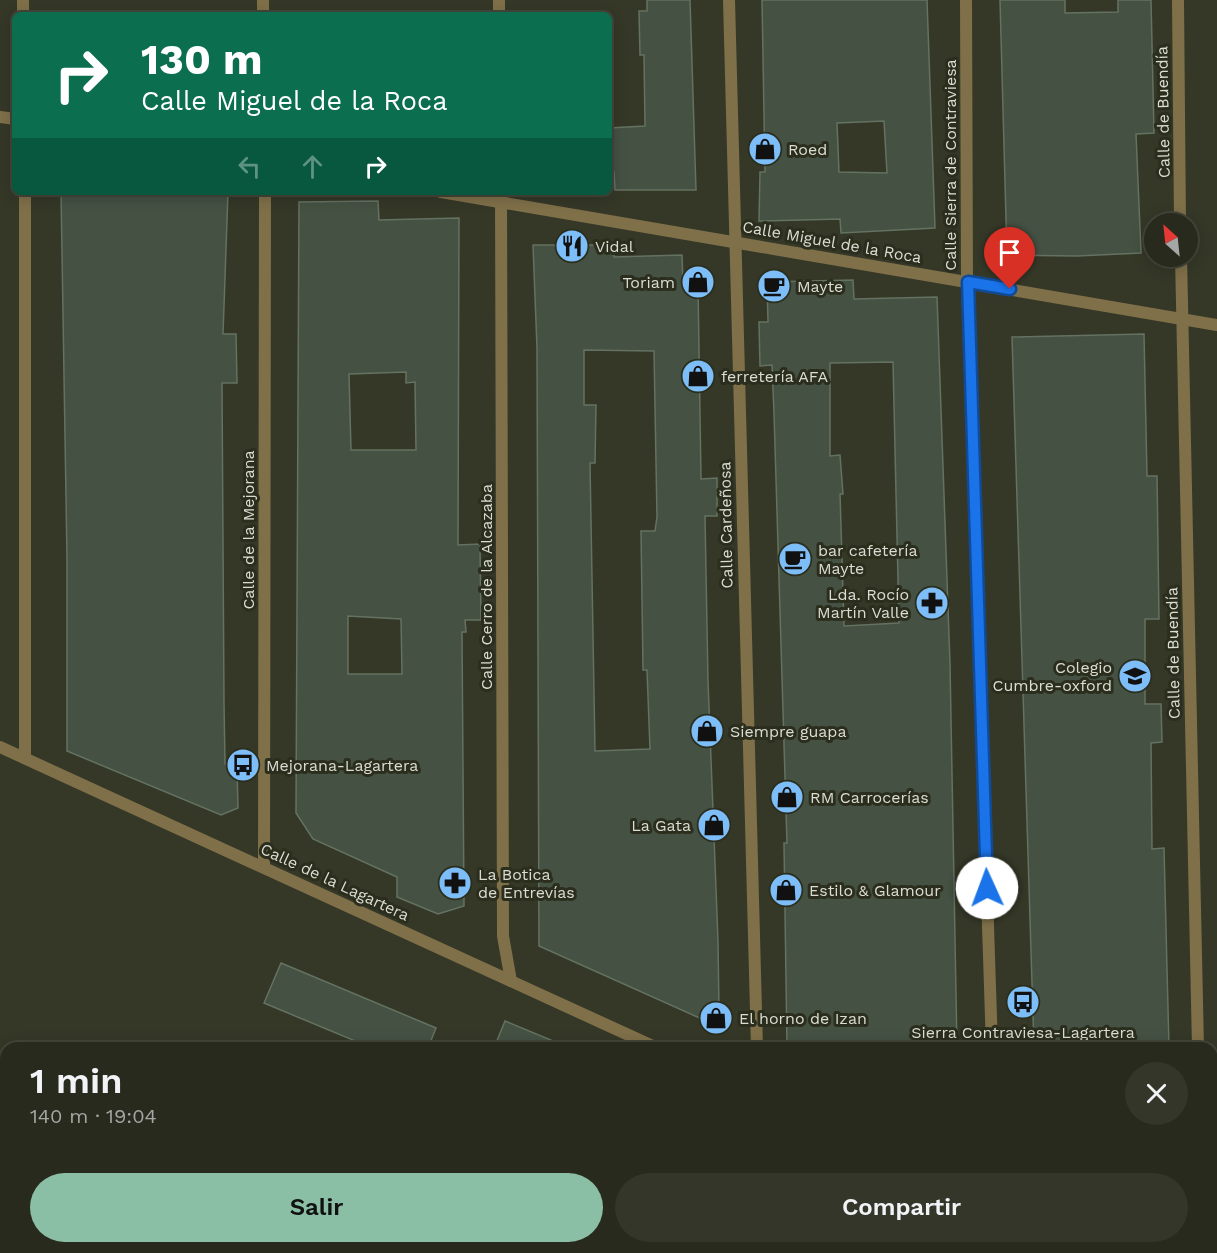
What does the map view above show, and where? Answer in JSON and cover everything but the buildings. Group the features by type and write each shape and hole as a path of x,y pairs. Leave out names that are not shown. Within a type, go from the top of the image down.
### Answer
{"street":[{"name":"Calle Cardeñosa","path":"729,0 757,1042"},
{"name":"Calle Sierra de Contraviesa","path":"966,0 968,282 992,1042"},
{"name":"Calle de Buendía","path":"1178,0 1180,213"},
{"path":"25,195 25,758"},
{"name":"Calle de la Mejorana","path":"264,867 265,195"},
{"name":"Calle Miguel de la Roca","path":"477,195 501,197 735,243 1217,325"},
{"name":"Calle Cerro de la Alcazaba","path":"501,197 503,924 511,981"},
{"name":"Calle de Buendía","path":"1181,267 1198,1042"},
{"name":"Calle de la Lagartera","path":"0,747 644,1042"}],"place":[{"name":"Roed","path":"765,149"},
{"name":"Vidal","path":"572,246"},
{"name":"Toriam","path":"698,282"},
{"name":"Mayte","path":"774,286"},
{"name":"ferretería AFA","path":"698,376"},
{"name":"bar cafetería Mayte","path":"795,559"},
{"name":"Lda. Rocío Martín Valle","path":"932,603"},
{"name":"Colegio Cumbre-oxford","path":"1135,676"},
{"name":"Siempre guapa","path":"707,731"},
{"name":"Mejorana-Lagartera","path":"243,765"},
{"name":"RM Carrocerías","path":"787,797"},
{"name":"La Gata","path":"714,825"},
{"name":"La Botica de Entrevías","path":"455,883"},
{"name":"Estilo & Glamour","path":"786,890"},
{"name":"Sierra Contraviesa-Lagartera","path":"1023,1002"},
{"name":"El horno de Izan","path":"716,1018"}],"route":[{"path":"987,888 968,282 1010,289"}]}
